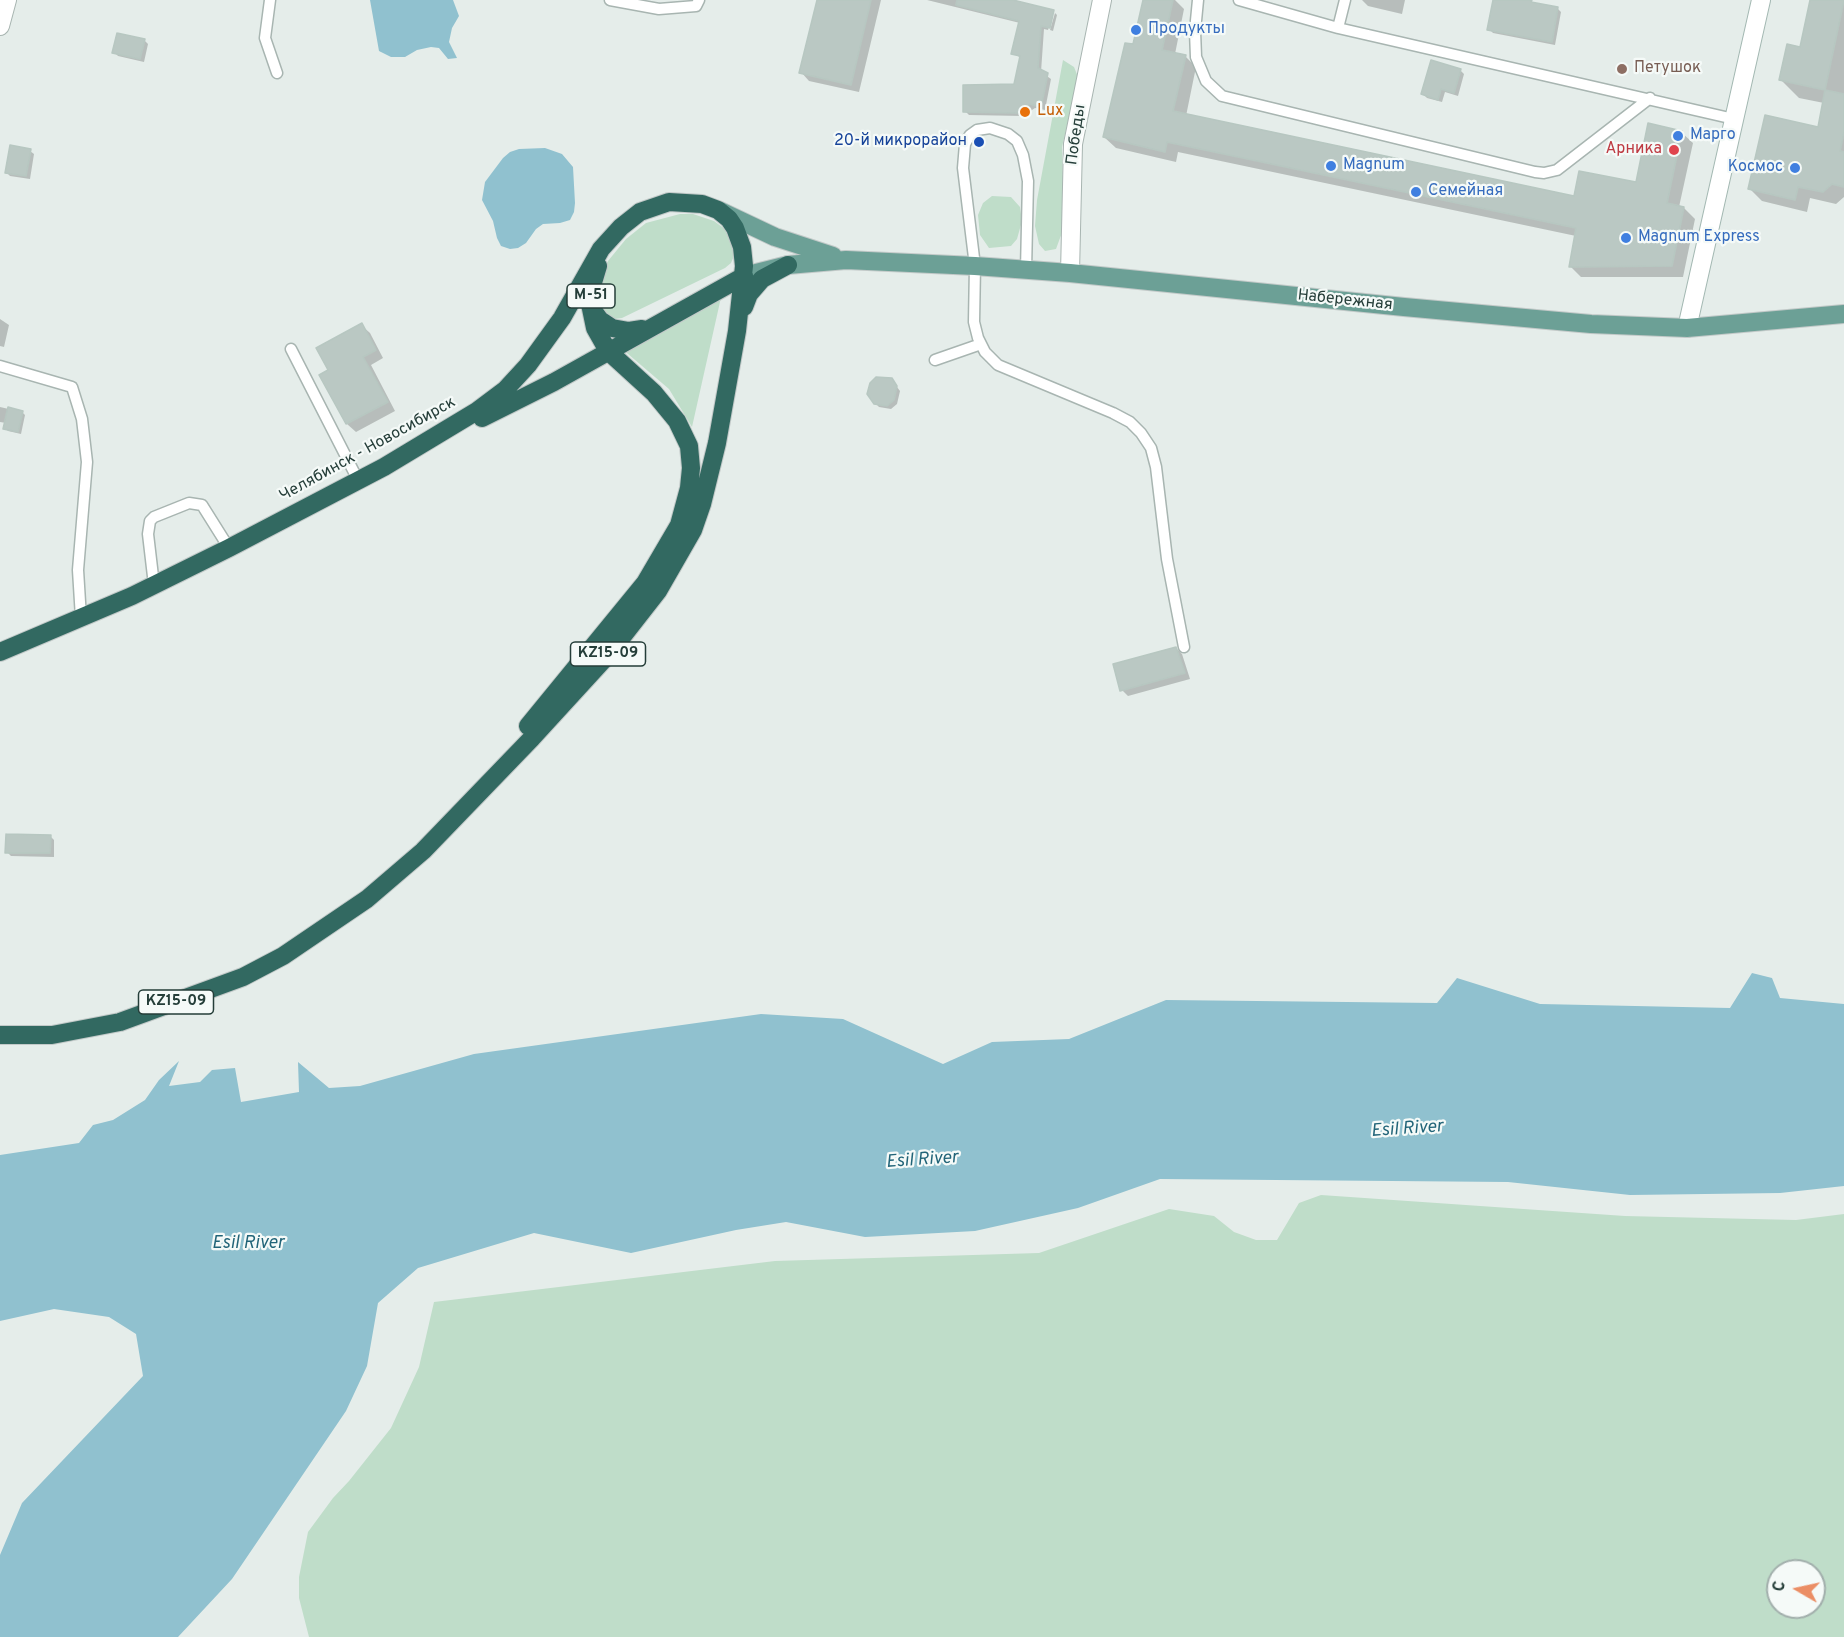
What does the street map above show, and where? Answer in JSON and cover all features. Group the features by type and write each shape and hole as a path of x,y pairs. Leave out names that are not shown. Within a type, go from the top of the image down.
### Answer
{"highway":[{"name":"Челябинск - Новосибирск","path":"0,652 154,585 229,548 384,467 477,411 505,390 549,338 609,239 640,212 669,202 702,204 717,210"},
{"name":"KZ15-09","path":"0,1035 52,1035 120,1022 243,977 283,956 367,899 423,851 608,655 658,591 688,540 702,504 717,443 737,331 744,276 742,247 738,234 729,219 717,210"},
{"name":"M-51","path":"608,351 595,328 590,304 594,277 609,239"},
{"path":"737,331 753,288 765,277 788,265"},
{"path":"384,467 554,382 744,276"},
{"path":"590,304 600,320 616,330 634,331 656,324"},
{"name":"KZ15-09","path":"313,937 394,871 466,796 597,643 645,583 679,525 685,508 690,478 691,459 686,439 669,409 608,351"}],"main road":[{"path":"0,26 7,0"},
{"name":"Победы","path":"1070,273 1073,144 1102,0"},
{"path":"1687,328 1761,0"},
{"name":"Набережная","path":"717,210 775,237 846,260"},
{"name":"Набережная","path":"744,276 788,265 846,260 1070,273 1591,324 1687,328 1844,314"}],"lane":[{"path":"270,0 265,38 277,73"},
{"path":"610,0 660,9 696,6 699,0"},
{"path":"1198,0 1195,31 1196,57 1206,81 1222,96 1535,172 1544,173 1557,170 1650,98"},
{"path":"1239,0 1338,28 1734,119"},
{"path":"1338,28 1345,0"},
{"path":"1026,270 1028,182 1017,141 1008,134 990,128 977,130 970,135 965,144 963,168 975,266 974,322 981,344 992,360 1006,369 1113,413 1130,422 1141,433 1151,448 1156,467 1167,559 1184,647"},
{"path":"935,360 981,344"},
{"path":"291,349 358,480"},
{"path":"0,366 72,387 82,419 87,462 78,570 81,618"},
{"path":"154,585 148,534 150,521 154,517 189,503 201,505 229,548"}],"green space":[{"path":"1063,60 1074,67 1078,77 1062,147 1064,227 1056,249 1045,251 1039,244 1035,226 1037,200"},
{"path":"992,196 1011,197 1020,207 1022,221 1017,239 1011,246 989,248 980,235 978,215 983,203"},
{"path":"680,214 693,214 714,221 729,232 733,239 734,256 731,263 622,318 607,317 595,301 602,272 608,261 626,239 646,223"},
{"path":"722,293 692,427 669,389 621,348"},
{"path":"1321,1195 1625,1216 1796,1220 1844,1214 1844,1637 309,1637 299,1598 299,1577 308,1532 391,1428 419,1367 434,1302 775,1261 1039,1253 1169,1209 1214,1216 1234,1232 1256,1240 1277,1240 1299,1203"}],"water":[{"path":"370,0 453,0 459,16 452,28 449,42 457,58 448,59 439,48 431,47 417,50 405,57 391,57 379,51"},
{"path":"545,148 562,154 573,167 574,212 570,220 543,224 536,229 526,243 518,248 510,249 501,246 493,221 482,200 485,182 510,152 519,149"},
{"name":"Esil River","path":"1752,973 1772,978 1780,998 1844,1004 1844,1186 1780,1193 1630,1195 1508,1182 1160,1179 1078,1208 975,1231 865,1237 786,1222 736,1230 631,1253 534,1233 418,1268 378,1303 367,1366 346,1411 232,1579 178,1637 0,1637 0,1555 22,1503 143,1376 136,1334 109,1317 54,1309 0,1321 0,1155 79,1143 93,1125 113,1120 145,1100 159,1080 179,1061 169,1086 200,1082 212,1070 235,1068 241,1102 299,1092 298,1062 329,1088 360,1086 474,1054 761,1014 843,1019 943,1064 992,1042 1069,1039 1166,1000 1437,1003 1457,978 1540,1004 1730,1008"}],"building":[{"path":"817,0 871,0 851,85 799,73"},
{"path":"957,0 1013,0 1054,10 1050,28 1041,26 1038,68 1048,73 1041,107 1030,104 1019,113 963,112 963,85 1014,84 1020,56 1011,54 1019,21 956,5"},
{"path":"1143,0 1173,0 1162,50 1186,55 1173,111 1574,196 1579,171 1636,182 1648,123 1682,131 1667,203 1684,207 1672,266 1569,267 1576,228 1167,142 1165,152 1103,137 1125,43 1133,44"},
{"path":"1493,0 1532,0 1531,2 1558,7 1552,42 1487,30"},
{"path":"1810,0 1844,0 1825,90 1779,80 1787,44 1800,47"},
{"path":"117,33 145,39 140,59 112,53"},
{"path":"1431,60 1461,69 1454,93 1441,89 1438,100 1421,94"},
{"name":"Космос","path":"1825,90 1844,94 1844,132 1840,151 1844,152 1844,187 1832,184 1823,192 1798,187 1795,200 1748,189 1765,115 1818,127"},
{"path":"10,145 31,149 26,176 5,173"},
{"path":"362,323 376,350 363,357 388,402 346,424 319,375 328,370 316,348"},
{"path":"876,377 892,378 897,386 894,400 887,406 874,404 867,394 870,383"},
{"path":"8,407 23,411 18,432 3,429"},
{"path":"1176,647 1185,673 1120,691 1113,664"},
{"path":"6,834 51,835 50,853 5,853"}],"place":[{"name":"Продукты","path":"1136,30"},
{"name":"Петушок","path":"1622,69"},
{"name":"Lux","path":"1025,112"},
{"name":"Марго","path":"1678,136"},
{"name":"20-й микрорайон","path":"979,142"},
{"name":"Арника","path":"1674,150"},
{"name":"Magnum","path":"1331,166"},
{"name":"Космос","path":"1795,168"},
{"name":"Семейная","path":"1416,192"},
{"name":"Magnum Express","path":"1626,238"}]}
